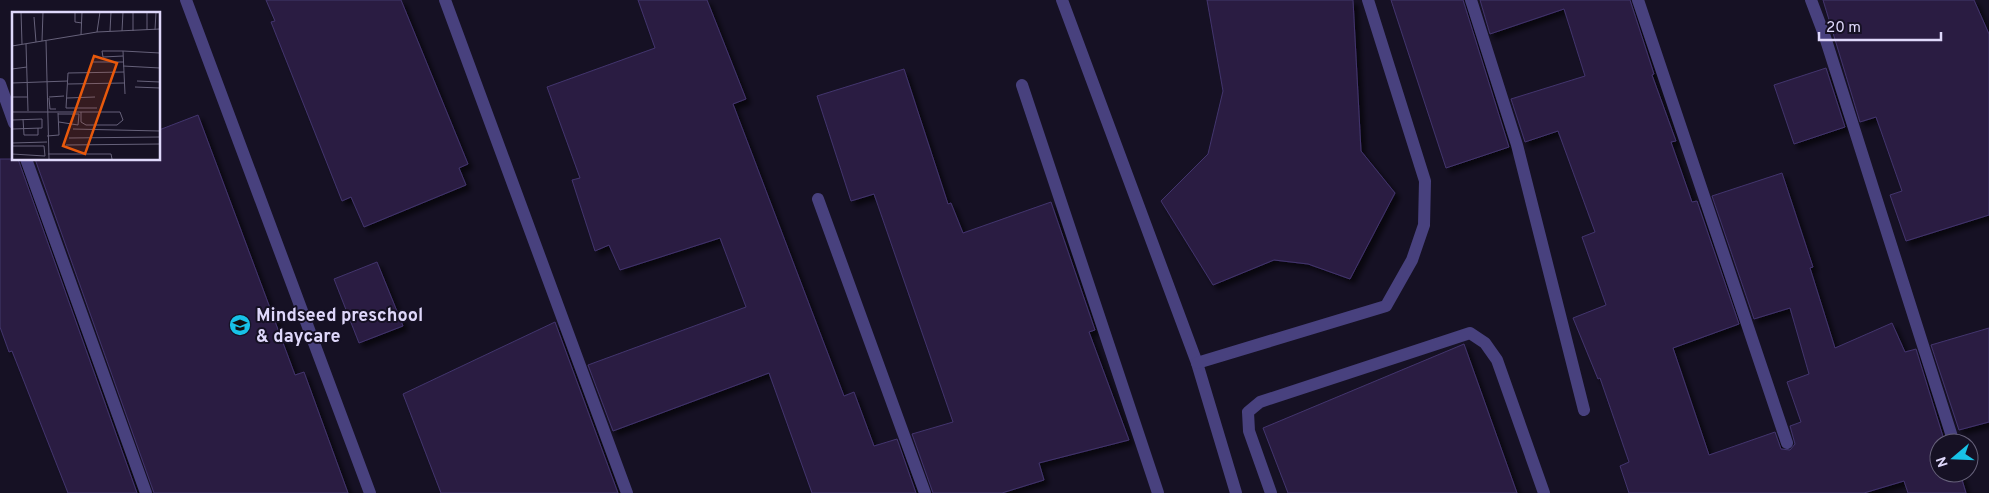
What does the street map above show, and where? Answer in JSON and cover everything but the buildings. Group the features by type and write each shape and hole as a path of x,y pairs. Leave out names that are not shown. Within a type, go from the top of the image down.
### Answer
{"street":[{"path":"186,0 370,493"},
{"path":"445,0 627,493"},
{"path":"1062,0 1197,363 1236,493"},
{"path":"1197,363 1386,306 1412,260 1424,225 1425,181 1368,0"},
{"path":"1471,0 1517,145 1584,410"},
{"path":"1638,0 1787,443"},
{"path":"1811,0 1825,37 1951,433"},
{"path":"0,84 12,117"},
{"path":"1022,85 1158,493"},
{"path":"26,160 146,493"},
{"path":"818,199 925,493"},
{"path":"1271,493 1249,432 1248,412 1260,402 1470,333 1484,343 1497,360 1544,493"}],"place":[{"name":"Mindseed preschool & daycare","path":"240,325"}]}
